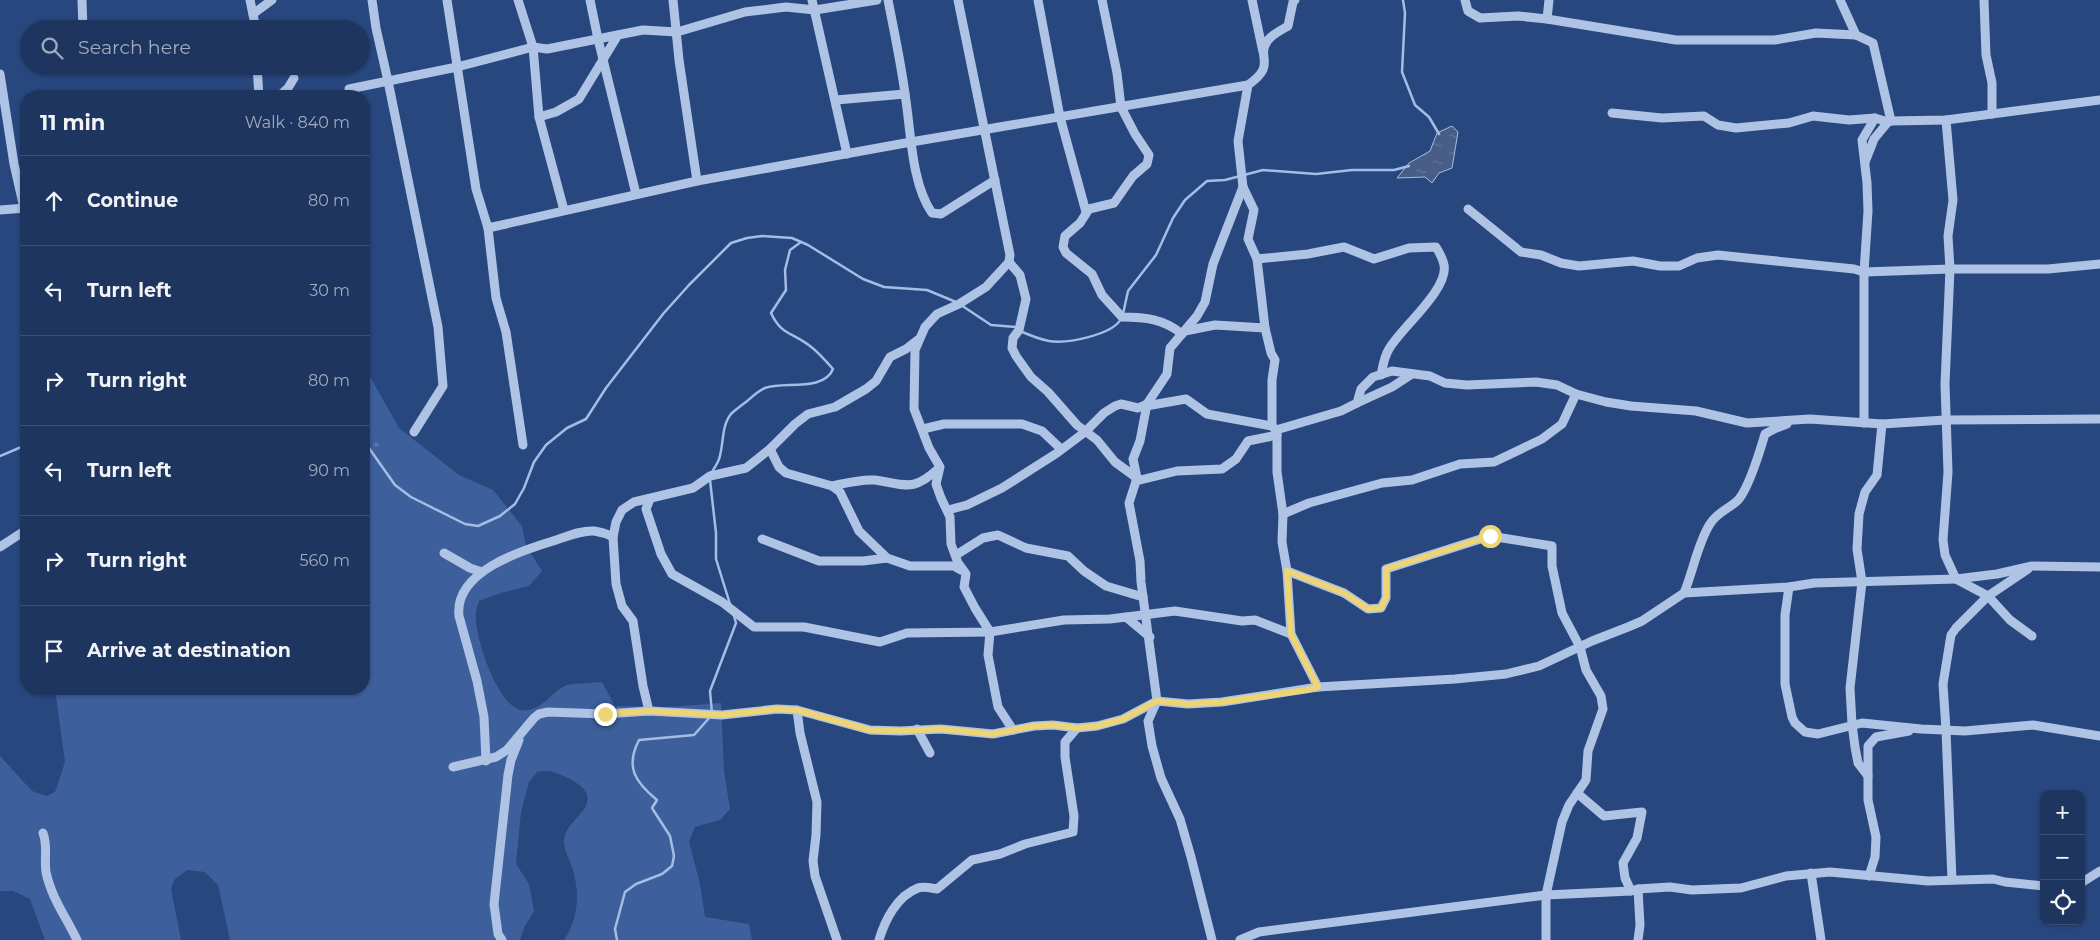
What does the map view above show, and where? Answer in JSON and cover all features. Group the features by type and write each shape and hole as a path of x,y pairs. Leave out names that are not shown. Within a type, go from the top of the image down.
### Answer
{"street":[{"path":"82,0 83,20"},
{"path":"250,0 254,20"},
{"path":"253,14 272,0"},
{"path":"372,0 376,28 422,240 425,267 434,301 438,327 443,386 414,432"},
{"path":"447,0 476,189 488,228 496,298 506,332 523,446"},
{"path":"518,0 534,47 539,117 564,210"},
{"path":"590,0 636,194"},
{"path":"673,0 679,60 698,181"},
{"path":"812,0 847,154"},
{"path":"349,89 457,67 534,47 547,49 643,30 677,32 745,12 786,7 815,10 876,0"},
{"path":"888,0 905,94 911,142 917,174 926,205 932,213 941,214 995,180"},
{"path":"958,0 1010,254 1009,262 986,287 960,304 937,314 926,327 915,350 913,403 930,448 940,467 936,484 948,510 951,524 951,544 958,563 966,574 964,586 990,632 988,655 998,707 1013,730"},
{"path":"1038,0 1060,117 1086,212"},
{"path":"1102,0 1117,73 1121,107 1134,134 1149,155 1149,161 1133,176 1114,202 1110,205 1095,207 1086,212 1080,223 1064,236 1063,241 1066,253 1092,274 1102,295 1122,317 1142,317 1168,323 1183,332 1214,326 1265,328"},
{"path":"1252,0 1266,65"},
{"path":"488,228 698,181 985,129 1248,85 1260,77 1266,65 1264,50 1267,41 1274,34 1288,26 1292,2 1295,0"},
{"path":"1465,0 1468,11 1480,18 1518,16 1676,40 1775,40 1816,33 1856,35 1873,43 1890,122"},
{"path":"1547,20 1549,0"},
{"path":"1840,0 1856,35"},
{"path":"1984,0 1986,55 1992,83 1992,114"},
{"path":"539,117 556,112 579,99 618,35"},
{"path":"0,74 14,164 20,188"},
{"path":"258,75 259,90"},
{"path":"284,90 294,78"},
{"path":"1248,85 1238,141 1243,187 1254,210 1248,239 1257,259 1265,328 1275,360 1272,380 1277,472 1283,514 1282,542 1287,571 1291,634 1318,687"},
{"path":"836,100 905,94"},
{"path":"1612,113 1662,118 1704,116 1718,125 1736,128 1789,123 1813,116 1849,120 1876,118 1890,122 1946,120 2100,100"},
{"path":"1864,424 1864,272 1868,211 1862,140 1876,118"},
{"path":"1946,120 1954,200 1948,236 1950,268 1945,384 1948,472 1943,540 1945,555 1956,578 1988,596 2010,620 2032,636"},
{"path":"1864,162 1874,139 1890,122"},
{"path":"1212,940 1180,819 1161,778 1152,746 1148,721 1157,701 1140,560 1129,503 1137,480 1133,459 1140,440 1147,405 1167,374 1170,348 1205,302 1213,264 1243,187"},
{"path":"0,210 20,208"},
{"path":"1468,209 1521,252 1541,255 1562,263 1579,266 1633,261 1660,266 1679,266 1697,258 1718,254 1854,269 1864,272 1950,268 2048,269 2100,264"},
{"path":"1257,259 1308,254 1344,247 1374,259 1409,248 1436,247 1444,266 1441,282 1390,347 1384,359 1381,375"},
{"path":"1009,262 1020,274 1026,299 1020,330 1013,338 1012,348 1021,365 1030,377 1041,385 1085,432 1096,440 1115,462 1137,480"},
{"path":"649,711 643,686 633,621 622,606 616,584 613,537 616,522 622,510 634,502 693,488 710,476 746,468 808,414 835,407 866,389 876,381 890,357 906,349 922,337"},
{"path":"1357,403 1361,389 1373,377 1392,371 1430,376 1445,384 1536,382 1557,385 1576,394 1631,406 1696,411 1747,423 1827,419 1864,424 1946,420 2100,419"},
{"path":"1137,480 1177,471 1222,469 1236,459 1248,441 1341,411 1392,387 1412,374"},
{"path":"1283,514 1308,503 1382,484 1412,480 1460,464 1494,462 1542,439 1562,424 1576,394"},
{"path":"948,510 967,505 1002,488 1062,449 1085,432 1104,413 1121,404 1138,408 1186,399 1207,414 1275,431"},
{"path":"1684,593 1710,522 1723,509 1739,499 1758,460 1765,434 1797,421"},
{"path":"923,429 944,424 1022,424 1042,431 1062,449"},
{"path":"1868,776 1858,763 1852,724 1850,688 1862,582 1857,549 1859,514 1865,492 1876,475 1882,424"},
{"path":"770,449 779,468 786,472 832,486 840,492 859,531 886,558"},
{"path":"832,486 858,480 874,480 904,486 914,485 926,480 940,467"},
{"path":"650,499 646,509 661,554 672,574 722,602 754,627 804,627 880,642 907,634 990,632 1064,620 1126,617 1176,611 1230,620 1255,620 1291,634"},
{"path":"486,760 484,716 478,680 458,606 461,595 482,572 510,556 575,534 595,531 613,537"},
{"path":"0,547 20,534"},
{"path":"956,554 982,538 998,535 1026,548 1068,556 1084,571 1106,586 1143,597"},
{"path":"1287,571 1344,593 1368,609 1381,608 1386,598 1386,569 1490,536 1552,546 1552,566 1562,613 1580,647 1586,670 1601,696 1603,709 1588,751 1586,780 1569,805 1562,822 1546,895 1546,940"},
{"path":"762,539 819,561 863,561 886,558 910,566 954,566 966,574"},
{"path":"444,553 470,568 482,572"},
{"path":"1952,880 1946,730 1942,684 1951,635 1988,596 2032,566"},
{"path":"453,768 496,757 507,750 534,718 539,714 548,712 605,714 649,711 722,715 777,709 797,710 870,730 941,729 992,734 1054,725 1077,728 1097,726 1123,719 1157,701 1188,704 1222,702 1318,687 1447,680 1506,674 1539,666 1642,621 1684,593 1789,587 1814,582 1956,578 1997,574 2032,566 2100,567"},
{"path":"1789,587 1785,615 1785,684 1795,723 1805,732 1818,734 1862,723 1965,731 2033,725 2100,736"},
{"path":"1126,617 1150,638"},
{"path":"797,710 800,734 818,802 813,861 815,876 837,940"},
{"path":"879,940 885,922 903,897 919,887 937,889 972,860 1000,854 1025,844 1073,832 1074,816 1065,757 1066,742 1077,728"},
{"path":"917,729 930,753"},
{"path":"1870,876 1875,856 1876,837 1868,800 1868,746 1876,737 1921,729"},
{"path":"502,940 498,934 494,904 508,775 511,760 522,734"},
{"path":"1577,793 1604,816 1642,812 1637,838 1623,864 1625,878 1634,890 1640,925 1638,940"},
{"path":"43,833 47,843 45,858 49,883 59,908 77,940"},
{"path":"1240,940 1258,932 1546,895 1634,890 1741,888 1786,876 1811,873 1830,872 1928,881 1993,879 2040,886"},
{"path":"2085,881 2100,872"},
{"path":"1811,873 1821,940"}],"green space":[{"path":"370,377 399,428 459,475 493,490 522,526 526,546 542,571 529,586 479,601 476,610 478,636 488,667 503,696 512,706 521,710 528,710 535,708 567,685 602,682 615,706 668,707 721,703 724,771 730,809 720,820 695,827 689,842 700,884 705,917 749,924 752,940 564,940 573,923 577,904 575,876 566,851 565,834 585,807 587,795 582,787 573,781 551,771 537,772 529,782 521,812 516,864 529,884 534,911 524,928 520,940 230,940 218,885 205,872 187,870 174,880 171,889 181,940 45,940 30,899 13,891 0,891 0,756 32,791 47,796 55,792 65,762 56,695 370,695 370,459 376,461 381,447 370,435"},
{"path":"370,435 381,447 376,461 370,459"}],"water":[{"path":"1452,126 1458,132 1452,168 1439,173 1432,183 1425,177 1397,178 1409,163 1430,151 1437,133"}],"waterway":[{"path":"1403,0 1405,13 1402,72 1415,105 1429,117 1439,134"},
{"path":"1123,314 1128,291 1156,255 1173,218 1185,200 1207,181 1225,180 1263,170 1316,174 1352,170 1394,170 1409,166"},
{"path":"370,450 395,485 411,497 465,524 478,526 500,516 515,504 524,488 534,462 546,445 567,428 586,419 606,388 663,314 731,243 747,238 762,236 792,238 808,245 863,279 884,287 927,290 956,302"},
{"path":"712,472 721,454 726,424 734,411 757,392 765,388 821,381 833,369 804,341 783,329 771,313 786,290 785,270 790,250 801,242"},
{"path":"961,305 991,325 1016,327"},
{"path":"1020,331 1049,341 1077,340 1108,330 1121,319"},
{"path":"0,456 20,448"},
{"path":"710,480 716,533 716,559 730,604"},
{"path":"712,713 710,691 736,623 734,616"},
{"path":"617,940 615,929 625,892 636,884 662,874 672,866 674,856 670,836 652,808 657,800 643,787 634,773 633,758 639,740 694,735 710,717"}],"route":[{"path":"605,714 649,711 722,715 777,709 797,710 870,730 941,729 992,734 1034,726 1054,725 1077,728 1097,726 1123,719 1157,701 1188,704 1222,702 1306,690 1318,687 1291,634 1287,571 1344,593 1368,609 1381,608 1386,598 1386,569 1490,536"}]}
